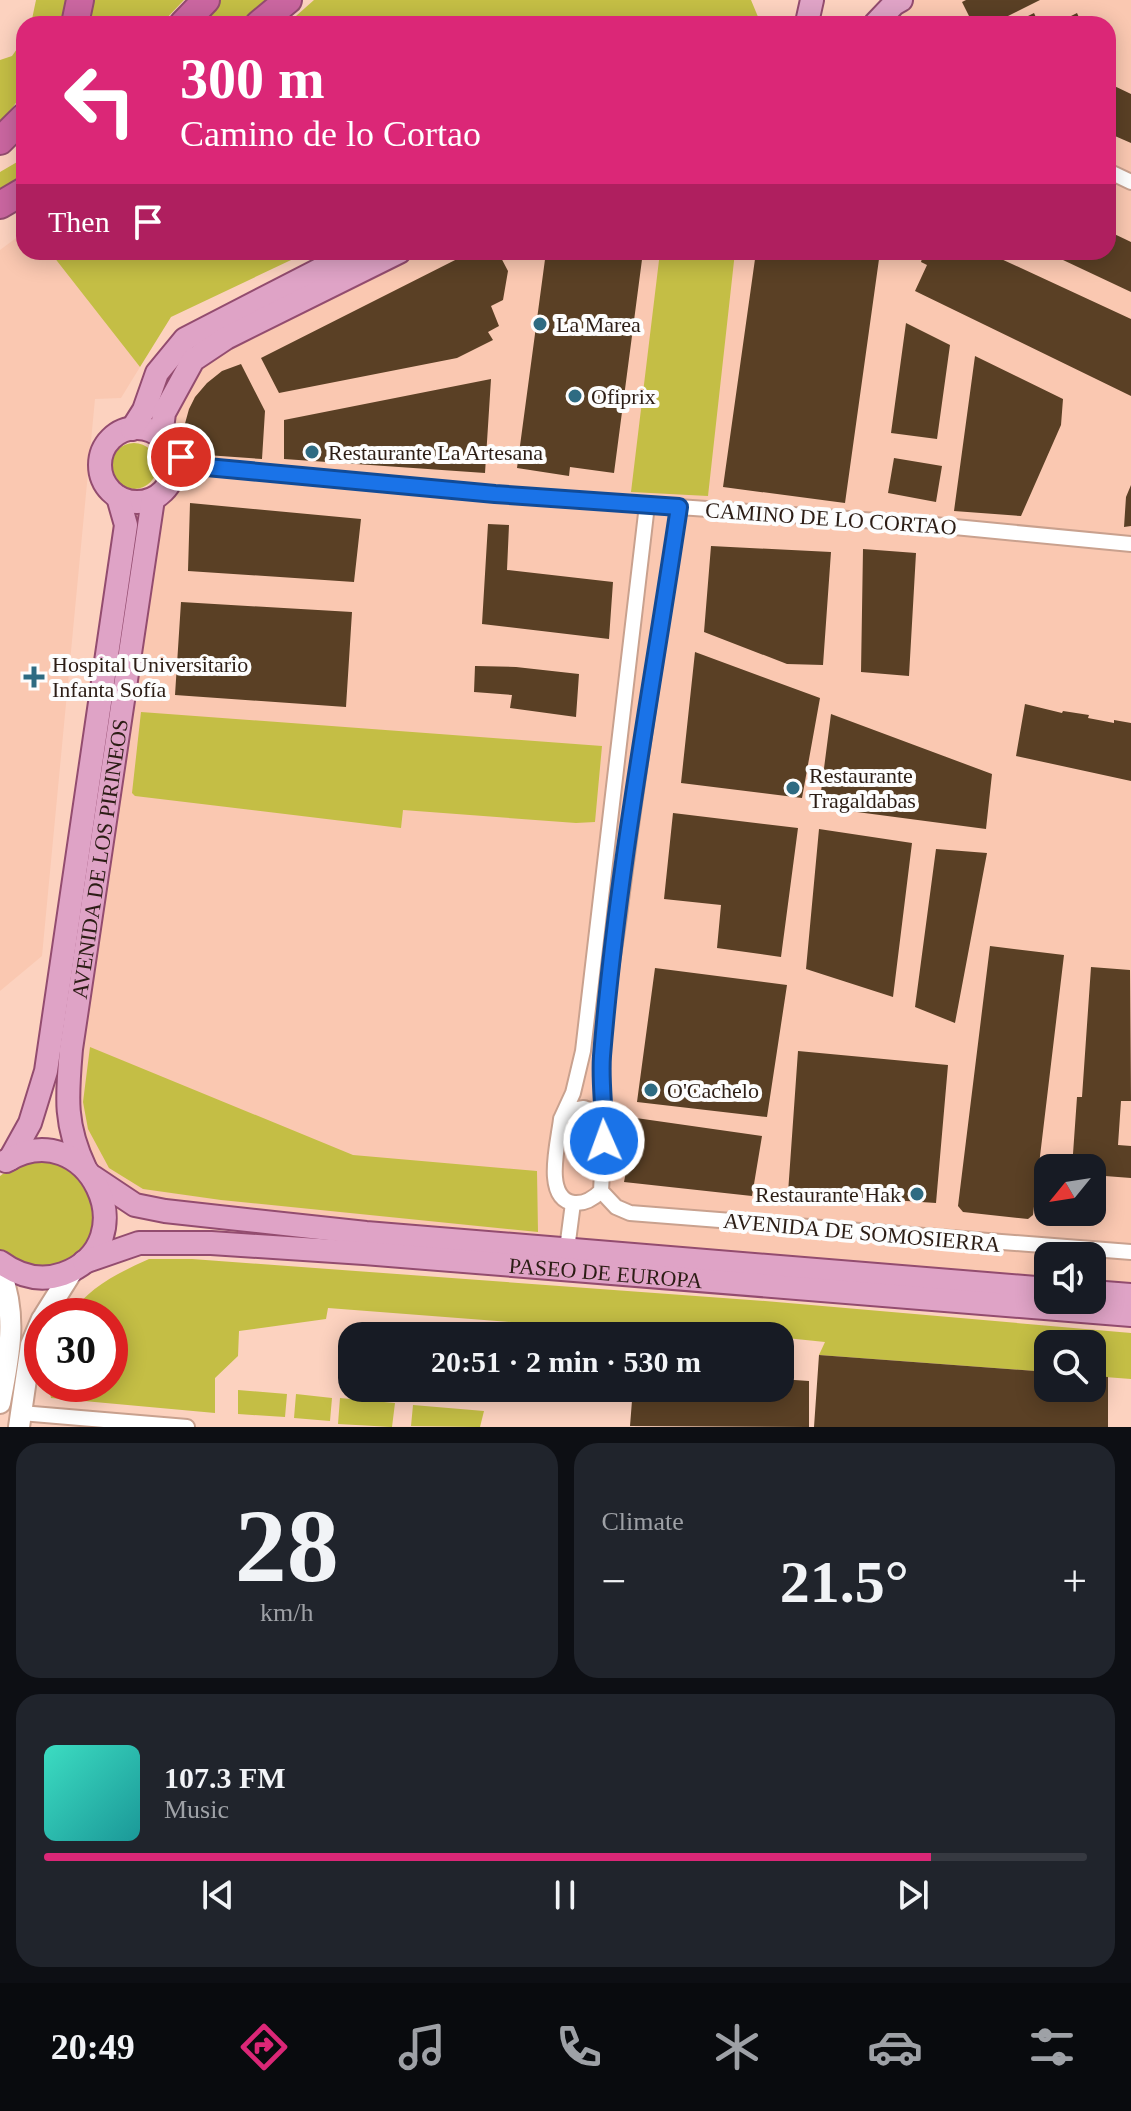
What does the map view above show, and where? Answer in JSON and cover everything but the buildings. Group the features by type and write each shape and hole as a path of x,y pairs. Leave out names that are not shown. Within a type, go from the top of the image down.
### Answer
{"highway":[{"path":"191,16 206,0"},
{"path":"269,16 288,0"},
{"path":"0,141 16,125"}],"main road":[{"path":"882,16 901,0"},
{"path":"132,429 144,410 157,373 185,339 338,260"},
{"path":"165,442 144,429 120,432 110,440 101,458 99,467 104,482 118,497 132,502 161,492 174,464 165,442 164,413 193,360 226,338 383,260"},
{"name":"AVENIDA DE LOS PIRINEOS","path":"79,1266 96,1247 103,1230 105,1212 102,1193 68,1125 66,1105 71,1049 161,492"},
{"name":"AVENIDA DE LOS PIRINEOS","path":"5,1162 30,1123 46,1071 126,525 118,497"},
{"name":"PASEO DE EUROPA","path":"5,1162 29,1152 49,1151 68,1156 135,1205 165,1211 366,1233 1034,1288"},
{"name":"PASEO DE EUROPA","path":"0,1262 11,1271 32,1278 53,1277 139,1243 211,1243 1131,1315"},
{"path":"57,1298 79,1266"},
{"path":"0,1271 10,1299 11,1330 0,1403"},
{"path":"1106,1293 1131,1295"},
{"path":"20,1420 24,1393"}],"street":[{"name":"CAMINO DE LO CORTAO","path":"165,442 196,466 495,494 934,525 1131,544"},
{"path":"161,492 196,466"},
{"path":"647,505 583,1051 573,1093 561,1119 554,1177 556,1190 563,1200 573,1203 584,1203 601,1191 605,1116 601,1079 603,1053 635,789 679,507"},
{"path":"615,785 635,789"},
{"path":"561,1119 572,1110 584,1108 605,1116"},
{"name":"AVENIDA DE SOMOSIERRA","path":"601,1191 616,1207 630,1213 1131,1252"},
{"path":"567,1249 573,1203"},
{"path":"20,1420 187,1427"}],"shaded area":[{"path":"36,0 68,0 63,16 33,16"},
{"path":"92,0 184,0 169,16 86,16"},
{"path":"219,0 268,0 250,16 204,16"},
{"path":"314,0 751,0 758,16 296,16"},
{"path":"901,0 1131,0 1131,1295 1106,1293 1106,1242 1034,1242 1034,1288 165,1211 93,1177 68,1125 153,499 168,485 174,464 164,413 193,360 384,260 1116,260 1116,16 884,16"},
{"path":"16,50 16,102 0,121 0,60 12,56"},
{"path":"16,163 16,184 0,194 0,172"},
{"name":"Hospital Universitario Infanta Sofía","path":"16,238 16,260 56,260 140,367 121,398 95,399 42,956 0,991 0,250"},
{"path":"56,260 291,260 171,317 140,367"},
{"path":"659,260 734,260 708,496 631,492"},
{"path":"134,443 150,450 157,466 150,482 134,489 118,482 111,466 118,450"},
{"path":"141,712 602,746 595,822 403,810 401,828 135,796 132,793"},
{"path":"90,1047 353,1155 537,1171 538,1232 221,1200 143,1189 109,1168 88,1129 83,1102"},
{"path":"50,1160 83,1179 90,1193 93,1224 81,1253 70,1263 56,1269 39,1269 12,1260 0,1251 0,1176 15,1165"},
{"path":"149,1259 192,1259 765,1301 1097,1330 1034,1330 1034,1371 819,1355 825,1342 794,1339 794,1322 510,1322 328,1308 326,1319 239,1331 238,1356 215,1378 215,1413 95,1402 128,1402 128,1298 85,1298 115,1276"},
{"path":"1106,1331 1131,1333 1131,1379 1106,1377"},
{"path":"238,1390 287,1394 285,1417 238,1414"},
{"path":"296,1394 332,1398 330,1421 294,1418"},
{"path":"340,1402 395,1403 392,1427 338,1424"},
{"path":"413,1405 484,1411 480,1427 411,1426"}],"place":[{"name":"La Marea","path":"540,324"},
{"name":"Ofiprix","path":"575,396"},
{"name":"Restaurante La Artesana","path":"312,452"},
{"name":"Hospital Universitario Infanta Sofía","path":"34,677"},
{"name":"Restaurante Tragaldabas","path":"793,788"},
{"name":"O'Cachelo","path":"651,1090"},
{"name":"Restaurante Hak","path":"917,1194"}],"route":[{"path":"181,457 196,466 495,494 679,507 633,802 615,944 601,1079 604,1141"}]}
